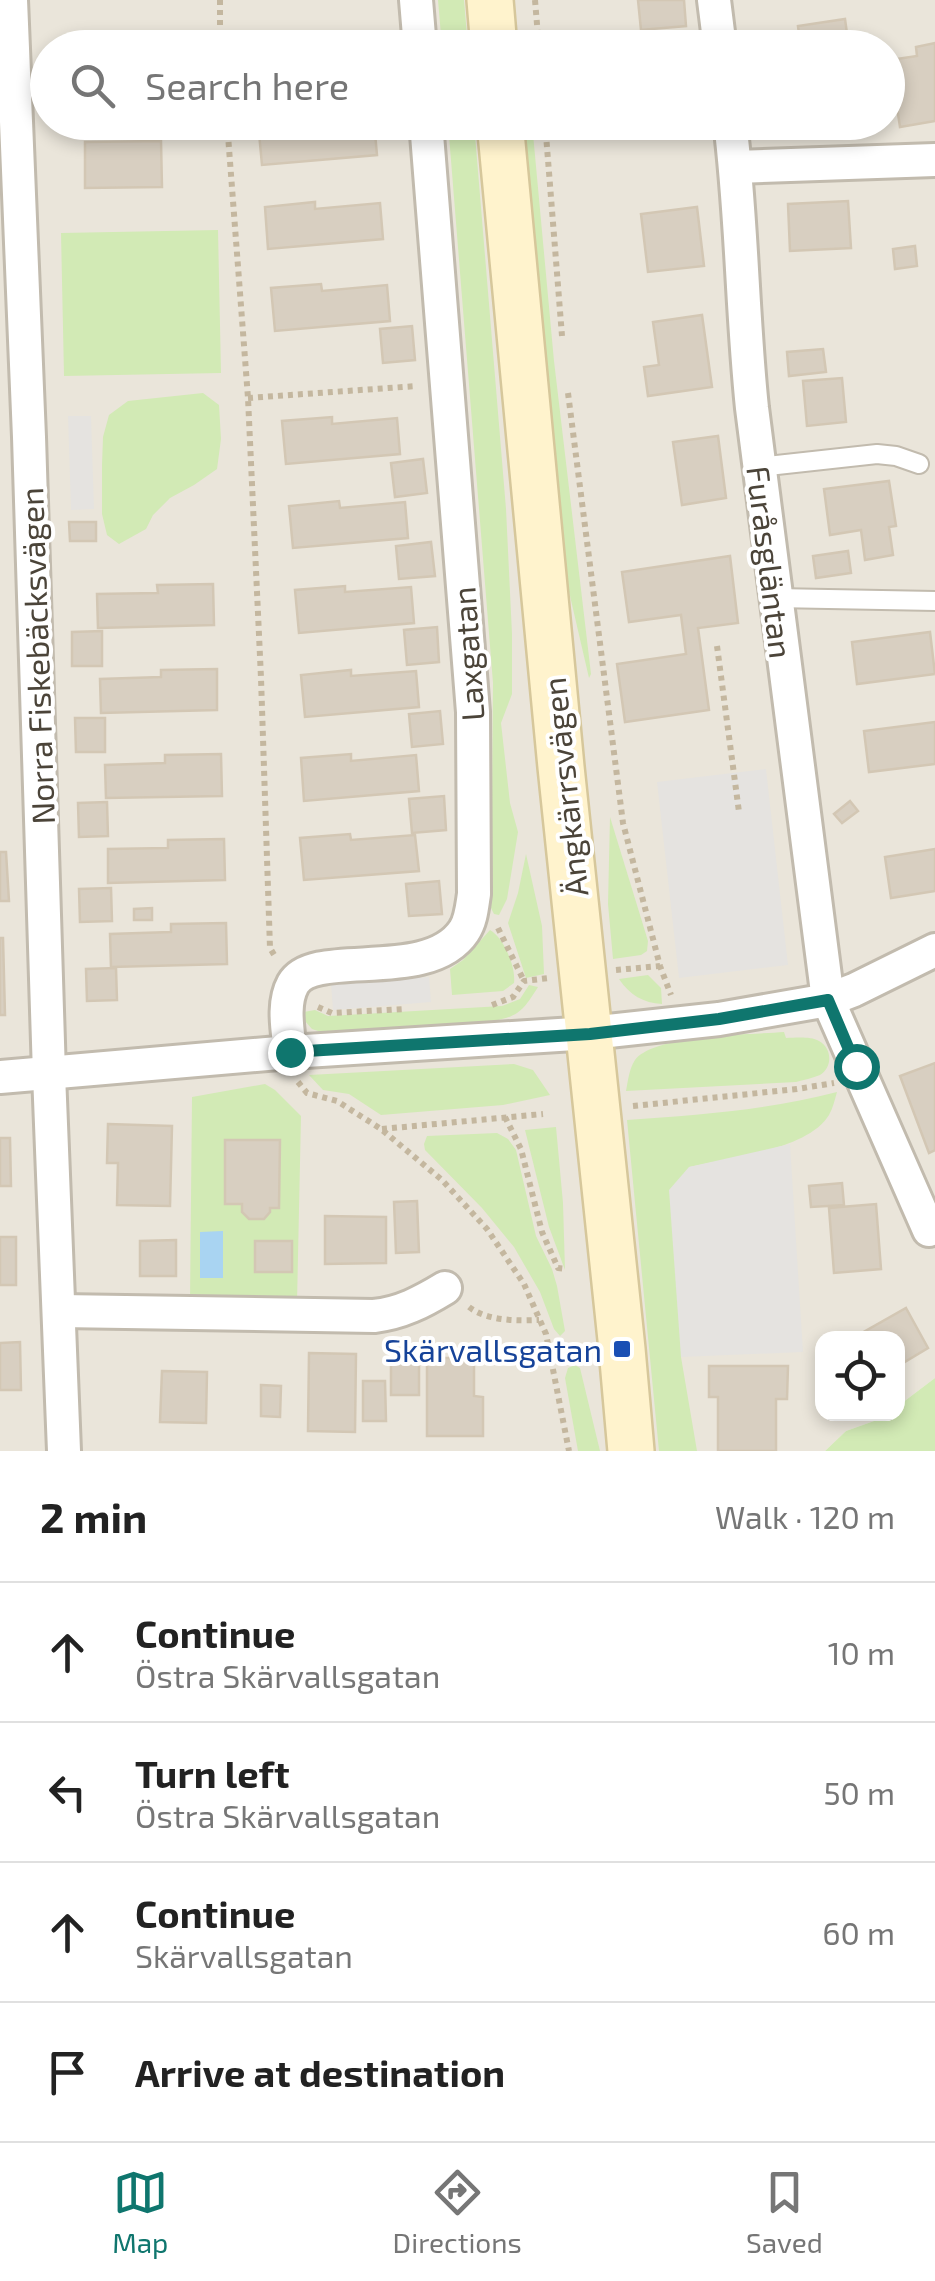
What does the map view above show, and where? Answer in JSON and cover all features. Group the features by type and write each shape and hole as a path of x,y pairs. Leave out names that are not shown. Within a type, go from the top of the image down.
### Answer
{"street":[{"name":"Norra Fiskebäcksvägen","path":"11,0 15,438 49,1074 64,1451"},
{"path":"416,0 418,30"},
{"path":"490,0 492,30"},
{"path":"714,0 718,30"},
{"name":"Laxgatan","path":"300,976 320,968 426,958 453,943 464,930 474,894 472,712 428,140"},
{"name":"Ängkärrsvägen","path":"502,140 631,1451"},
{"name":"Furåsgläntan","path":"732,140 758,467 828,1000 929,1230"},
{"path":"736,166 934,165"},
{"path":"0,1077 290,1052 590,1034 719,1019 828,1000 935,950"},
{"path":"290,1052 287,1010 293,984 300,976"},
{"path":"60,1311 374,1316 392,1314 444,1288"}],"lane":[{"path":"758,467 878,454 918,464"},
{"path":"776,598 935,601"}],"path":[{"path":"220,0 220,30"},
{"path":"535,0 538,30"},
{"path":"229,140 248,398 270,948 273,955 300,976"},
{"path":"546,140 563,343"},
{"path":"474,1006 514,996 524,981 660,966 623,823 566,380"},
{"path":"248,398 448,384"},
{"path":"717,646 739,812"},
{"path":"287,1010 421,1008"},
{"path":"290,1052 294,1077 307,1094 337,1101 381,1129 442,1180 487,1229 524,1284 546,1334 569,1451"},
{"path":"632,1106 797,1089 861,1078"},
{"path":"381,1129 543,1114"},
{"path":"504,1118 521,1149 542,1232 558,1268 567,1269"},
{"path":"444,1288 476,1312 517,1322 540,1320"}],"shaded area":[{"path":"0,0 476,0 478,30 30,30 30,140 487,140 616,1451 0,1451"},
{"path":"498,0 935,0 935,1378 905,1401 905,1331 815,1331 815,1421 874,1421 846,1431 825,1451 646,1451 511,140 905,140 905,30 501,30"},
{"path":"68,416 91,416 94,509 71,510"},
{"path":"766,769 788,965 679,978 657,782"},
{"path":"429,977 431,1002 333,1010 331,984"},
{"path":"790,1144 803,1352 681,1357 669,1190 689,1167"}],"green space":[{"path":"438,0 464,0 467,30 441,30"},
{"path":"449,140 475,140 506,509 512,694 501,723 510,803 518,832 507,899 499,915 491,908 493,683"},
{"path":"518,140 534,140 589,678 561,557"},
{"path":"218,230 221,373 64,376 61,233"},
{"path":"203,393 219,405 221,439 217,469 170,498 153,515 146,529 119,544 107,535 102,514 103,437 109,415 128,401"},
{"path":"610,817 648,941 647,951 641,955 613,959 608,904"},
{"path":"526,854 542,926 544,974 526,978 508,923"},
{"path":"490,930 508,954 514,983 503,991 452,995 450,969"},
{"path":"648,975 661,988 662,1004 637,997 619,979"},
{"path":"529,985 538,987 525,1006 510,1017 494,1021 324,1033 312,1029 298,1013 315,1010 328,1016 502,1006 520,999"},
{"path":"784,1032 786,1038 811,1038 823,1044 829,1058 824,1072 796,1082 626,1091 635,1060 662,1045 705,1037"},
{"path":"514,1064 533,1070 550,1095 503,1105 381,1115 349,1094 323,1090 309,1075"},
{"path":"265,1084 301,1116 297,1303 190,1302 192,1097"},
{"path":"837,1092 829,1115 804,1137 766,1151 689,1167 681,1357 697,1451 659,1451 627,1120 759,1107"},
{"path":"556,1127 565,1270 549,1227 525,1130"},
{"path":"497,1133 516,1150 536,1236 557,1286 565,1331 560,1336 514,1247 425,1150 427,1136"},
{"path":"568,1368 580,1368 600,1451 578,1451 565,1378"},
{"path":"935,1378 935,1451 825,1451 846,1431 874,1421 905,1421 905,1401"}],"water":[{"path":"223,1231 223,1278 200,1278 200,1232"}],"building":[{"path":"638,0 684,0 686,26 641,30"},
{"path":"845,19 847,30 798,30 798,26"},
{"path":"935,43 935,121 905,126 905,58 917,56 916,47"},
{"path":"260,140 376,140 377,155 262,165"},
{"path":"161,141 162,187 85,188 85,142"},
{"path":"848,201 851,248 790,251 788,204"},
{"path":"315,202 315,209 380,203 383,239 268,249 265,207"},
{"path":"697,207 704,266 648,272 641,214"},
{"path":"915,246 917,266 895,269 893,249"},
{"path":"321,284 322,291 387,285 390,321 275,331 271,288"},
{"path":"702,315 712,387 648,396 644,367 659,365 653,322"},
{"path":"412,326 415,360 383,363 380,329"},
{"path":"823,349 826,372 789,376 787,352"},
{"path":"842,378 846,422 807,426 803,381"},
{"path":"332,417 332,424 397,418 400,454 286,464 282,421"},
{"path":"718,436 726,498 682,505 673,442"},
{"path":"423,459 427,493 395,497 391,463"},
{"path":"889,481 896,526 889,527 893,555 865,560 861,530 830,535 824,489"},
{"path":"339,501 340,508 405,502 408,538 293,548 289,506"},
{"path":"69,522 96,522 96,541 70,541"},
{"path":"431,542 435,576 399,579 396,546"},
{"path":"848,551 851,573 816,578 813,556"},
{"path":"730,556 738,623 698,628 709,710 625,722 617,664 686,654 681,615 629,622 622,572"},
{"path":"213,584 214,625 98,628 97,594 158,593 157,585"},
{"path":"345,586 345,592 411,587 414,623 299,633 295,590"},
{"path":"437,627 439,662 407,665 404,630"},
{"path":"102,631 102,666 72,666 72,632"},
{"path":"930,632 935,674 857,684 852,642"},
{"path":"217,669 217,710 101,713 100,679 161,677 161,670"},
{"path":"351,670 351,676 416,671 419,707 305,717 301,675"},
{"path":"440,711 443,744 412,747 409,714"},
{"path":"75,718 105,718 105,752 76,752"},
{"path":"935,722 935,764 869,772 864,731"},
{"path":"221,754 222,796 106,798 105,765 165,763 165,755"},
{"path":"351,754 351,761 416,755 419,791 304,801 301,758"},
{"path":"444,796 446,830 412,833 409,799"},
{"path":"850,801 858,811 842,823 834,814"},
{"path":"107,802 108,836 79,837 78,803"},
{"path":"350,834 351,840 415,835 419,871 304,880 300,838"},
{"path":"224,839 225,880 108,883 108,849 168,848 168,840"},
{"path":"935,849 935,891 891,898 885,857"},
{"path":"0,852 6,852 9,901 0,901"},
{"path":"439,881 442,914 409,916 406,884"},
{"path":"111,888 112,921 80,922 79,889"},
{"path":"152,908 152,920 134,920 134,909"},
{"path":"226,923 227,964 111,967 110,934 171,932 171,924"},
{"path":"3,938 5,1015 0,1015"},
{"path":"116,968 117,1000 87,1001 86,969"},
{"path":"935,1063 935,1150 929,1153 900,1076"},
{"path":"108,1124 172,1126 170,1206 117,1205 118,1163 107,1163"},
{"path":"0,1138 10,1138 11,1186 0,1186"},
{"path":"225,1140 280,1140 279,1208 270,1208 264,1219 249,1219 242,1212 242,1204 225,1204"},
{"path":"842,1183 844,1205 811,1207 809,1186"},
{"path":"417,1201 419,1252 396,1253 394,1202"},
{"path":"876,1204 881,1269 834,1273 829,1208"},
{"path":"325,1216 386,1217 386,1263 325,1264"},
{"path":"0,1237 16,1237 16,1285 0,1285"},
{"path":"176,1240 176,1276 140,1276 140,1241"},
{"path":"255,1241 292,1241 292,1272 255,1272"},
{"path":"906,1308 928,1348 905,1362 905,1331 865,1331"},
{"path":"20,1342 21,1390 0,1390 0,1343"},
{"path":"309,1353 356,1354 355,1432 308,1431"},
{"path":"391,1357 419,1357 419,1395 391,1395"},
{"path":"427,1358 474,1358 474,1396 483,1397 483,1436 427,1436"},
{"path":"709,1366 788,1366 787,1399 776,1399 776,1451 718,1451 718,1397 709,1397"},
{"path":"162,1371 207,1372 206,1423 160,1422"},
{"path":"363,1381 385,1381 386,1421 363,1421"},
{"path":"261,1385 281,1386 280,1417 261,1416"}],"place":[{"name":"Skärvallsgatan","path":"622,1349"}],"route":[{"path":"290,1052 590,1034 719,1019 828,1000 856,1066"}]}
